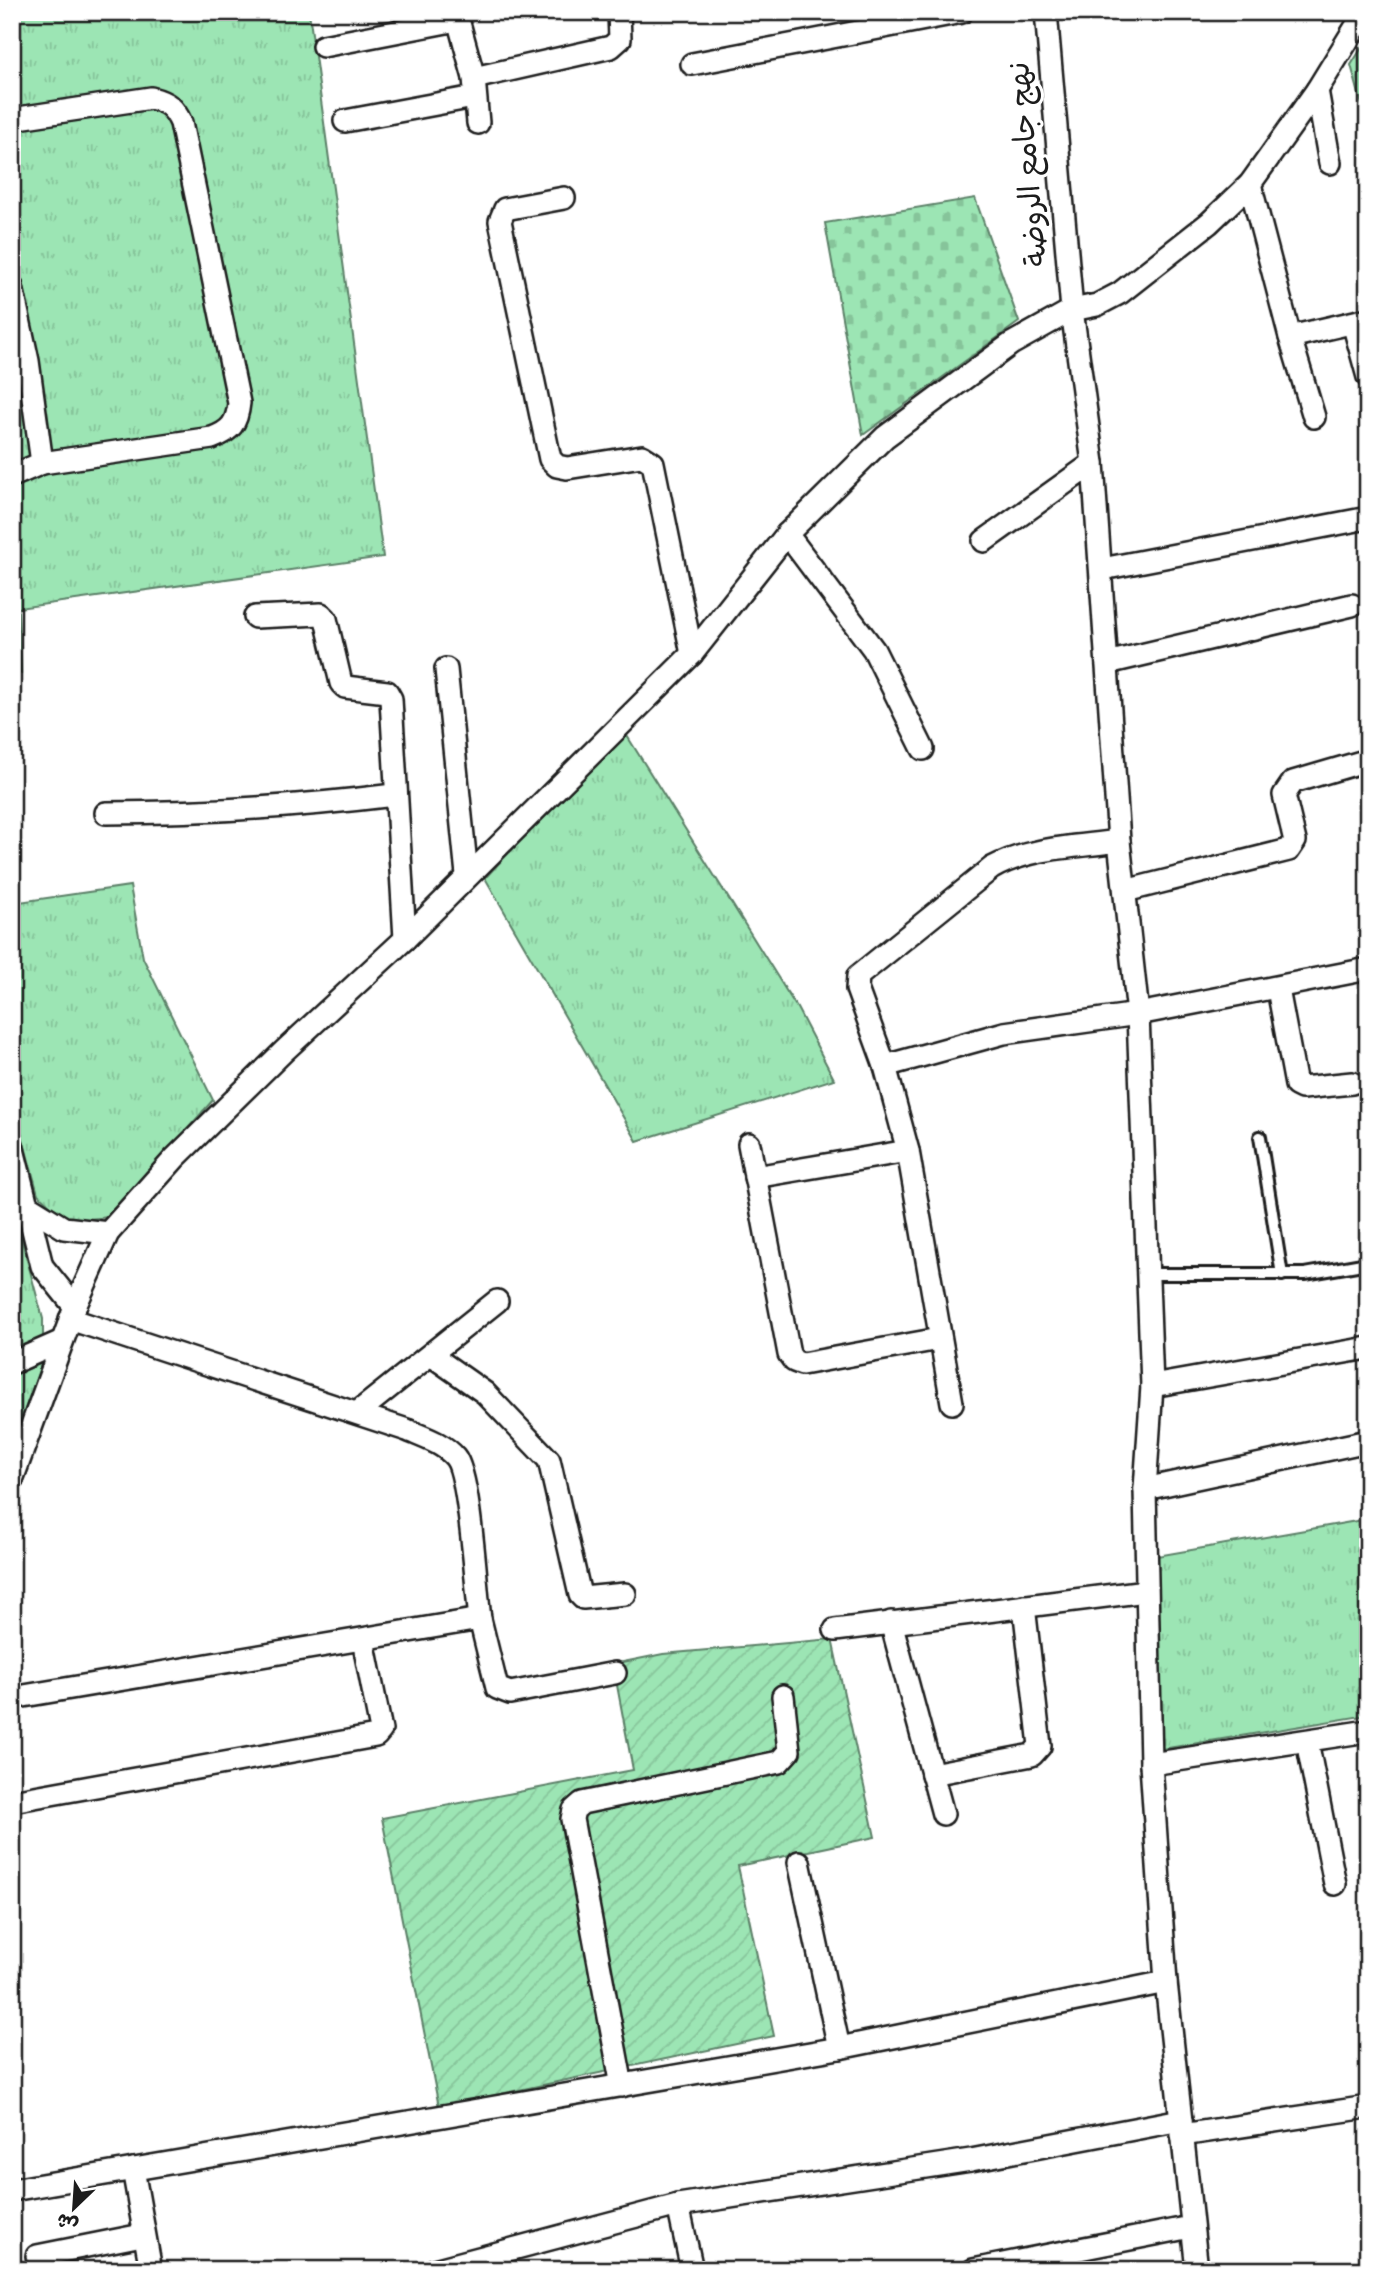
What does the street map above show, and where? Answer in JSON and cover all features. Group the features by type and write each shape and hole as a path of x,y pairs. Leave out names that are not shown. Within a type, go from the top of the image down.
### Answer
{"street":[{"path":"345,121 474,88 617,44 620,39 619,12"},
{"path":"692,64 962,12"},
{"name":"نهج جامع الروضة","path":"1046,12 1072,310 1093,463 1119,841 1138,1014 1150,1275 1152,1386 1145,1489 1151,1764 1166,1982 1197,2270"},
{"path":"12,1479 72,1313 108,1233 175,1158 274,1060 405,939 692,653 787,534 885,437 1012,344 1072,310 1097,305 1138,280 1209,223 1250,184 1317,90 1365,12"},
{"path":"323,46 457,16 474,88 478,123"},
{"path":"1317,90 1330,163"},
{"path":"12,119 151,98 166,102 176,111 181,123 239,403 238,418 229,431 212,438 42,463 12,476"},
{"path":"1250,184 1314,417"},
{"path":"564,198 505,209 500,220 550,459 557,467 567,468 642,456 653,463 692,653"},
{"path":"12,287 28,361 42,463"},
{"path":"1290,337 1361,321 1368,377"},
{"path":"984,541 1093,463"},
{"path":"1102,569 1368,518"},
{"path":"787,534 874,650 923,749"},
{"path":"1107,663 1352,605"},
{"path":"254,617 321,614 326,619 341,683 387,692 391,699 394,796 405,939"},
{"path":"446,669 467,875"},
{"path":"1125,891 1289,850 1295,841 1284,795 1286,789 1293,782 1368,760"},
{"path":"106,813 208,813 308,806 394,796"},
{"path":"952,1403 908,1151 885,1066 856,989 858,976 992,868 1006,860 1028,853 1119,841"},
{"path":"885,1066 1004,1033 1138,1014 1278,989 1368,969"},
{"path":"1278,989 1293,1080 1303,1088 1352,1083"},
{"path":"749,1144 789,1354 794,1361 802,1364 939,1339"},
{"path":"12,1145 23,1203 42,1266 72,1313 429,1439 449,1451 460,1465 480,1619 497,1688 510,1693 615,1674"},
{"path":"755,1177 908,1151"},
{"path":"23,1203 64,1227 108,1233"},
{"path":"357,1413 496,1301"},
{"path":"12,1363 62,1340"},
{"path":"1152,1386 1368,1349"},
{"path":"431,1355 485,1393 549,1460 580,1595 583,1598 625,1594"},
{"path":"1145,1489 1368,1441"},
{"path":"835,1630 1146,1591"},
{"path":"932,1774 1032,1755 1040,1746 1024,1606"},
{"path":"12,1698 480,1619"},
{"path":"891,1622 943,1814"},
{"path":"12,1801 376,1736 381,1730 363,1640"},
{"path":"622,2086 572,1819 573,1810 582,1803 779,1762 789,1751 783,1696"},
{"path":"1151,1764 1368,1731"},
{"path":"1307,1741 1335,1884"},
{"path":"799,1861 839,2048"},
{"path":"12,2190 839,2048 1166,1982"},
{"path":"434,2270 502,2260 678,2205 1181,2128 1368,2107"},
{"path":"134,2169 142,2235 150,2270"},
{"path":"678,2205 692,2270"},
{"path":"973,2270 1191,2227"},
{"path":"37,2256 142,2235"}],"lane":[{"path":"1260,1137 1282,1275"},
{"path":"1150,1275 1282,1275 1368,1263"}],"green space":[{"path":"12,12 309,12 383,557 18,608 21,673 12,677"},
{"path":"1368,38 1368,127 1351,65"},
{"path":"975,198 1019,322 863,435 825,223"},
{"path":"624,731 797,1008 834,1079 637,1141 485,878"},
{"path":"130,886 143,958 213,1100 110,1217 67,1221 38,1194 12,1099 12,903"},
{"path":"12,1204 43,1319 43,1359 12,1445"},
{"path":"1368,1519 1368,1715 1156,1750 1151,1557"},
{"path":"832,1639 875,1837 738,1866 774,2036 439,2107 382,1818 633,1770 613,1664 663,1654"}]}
